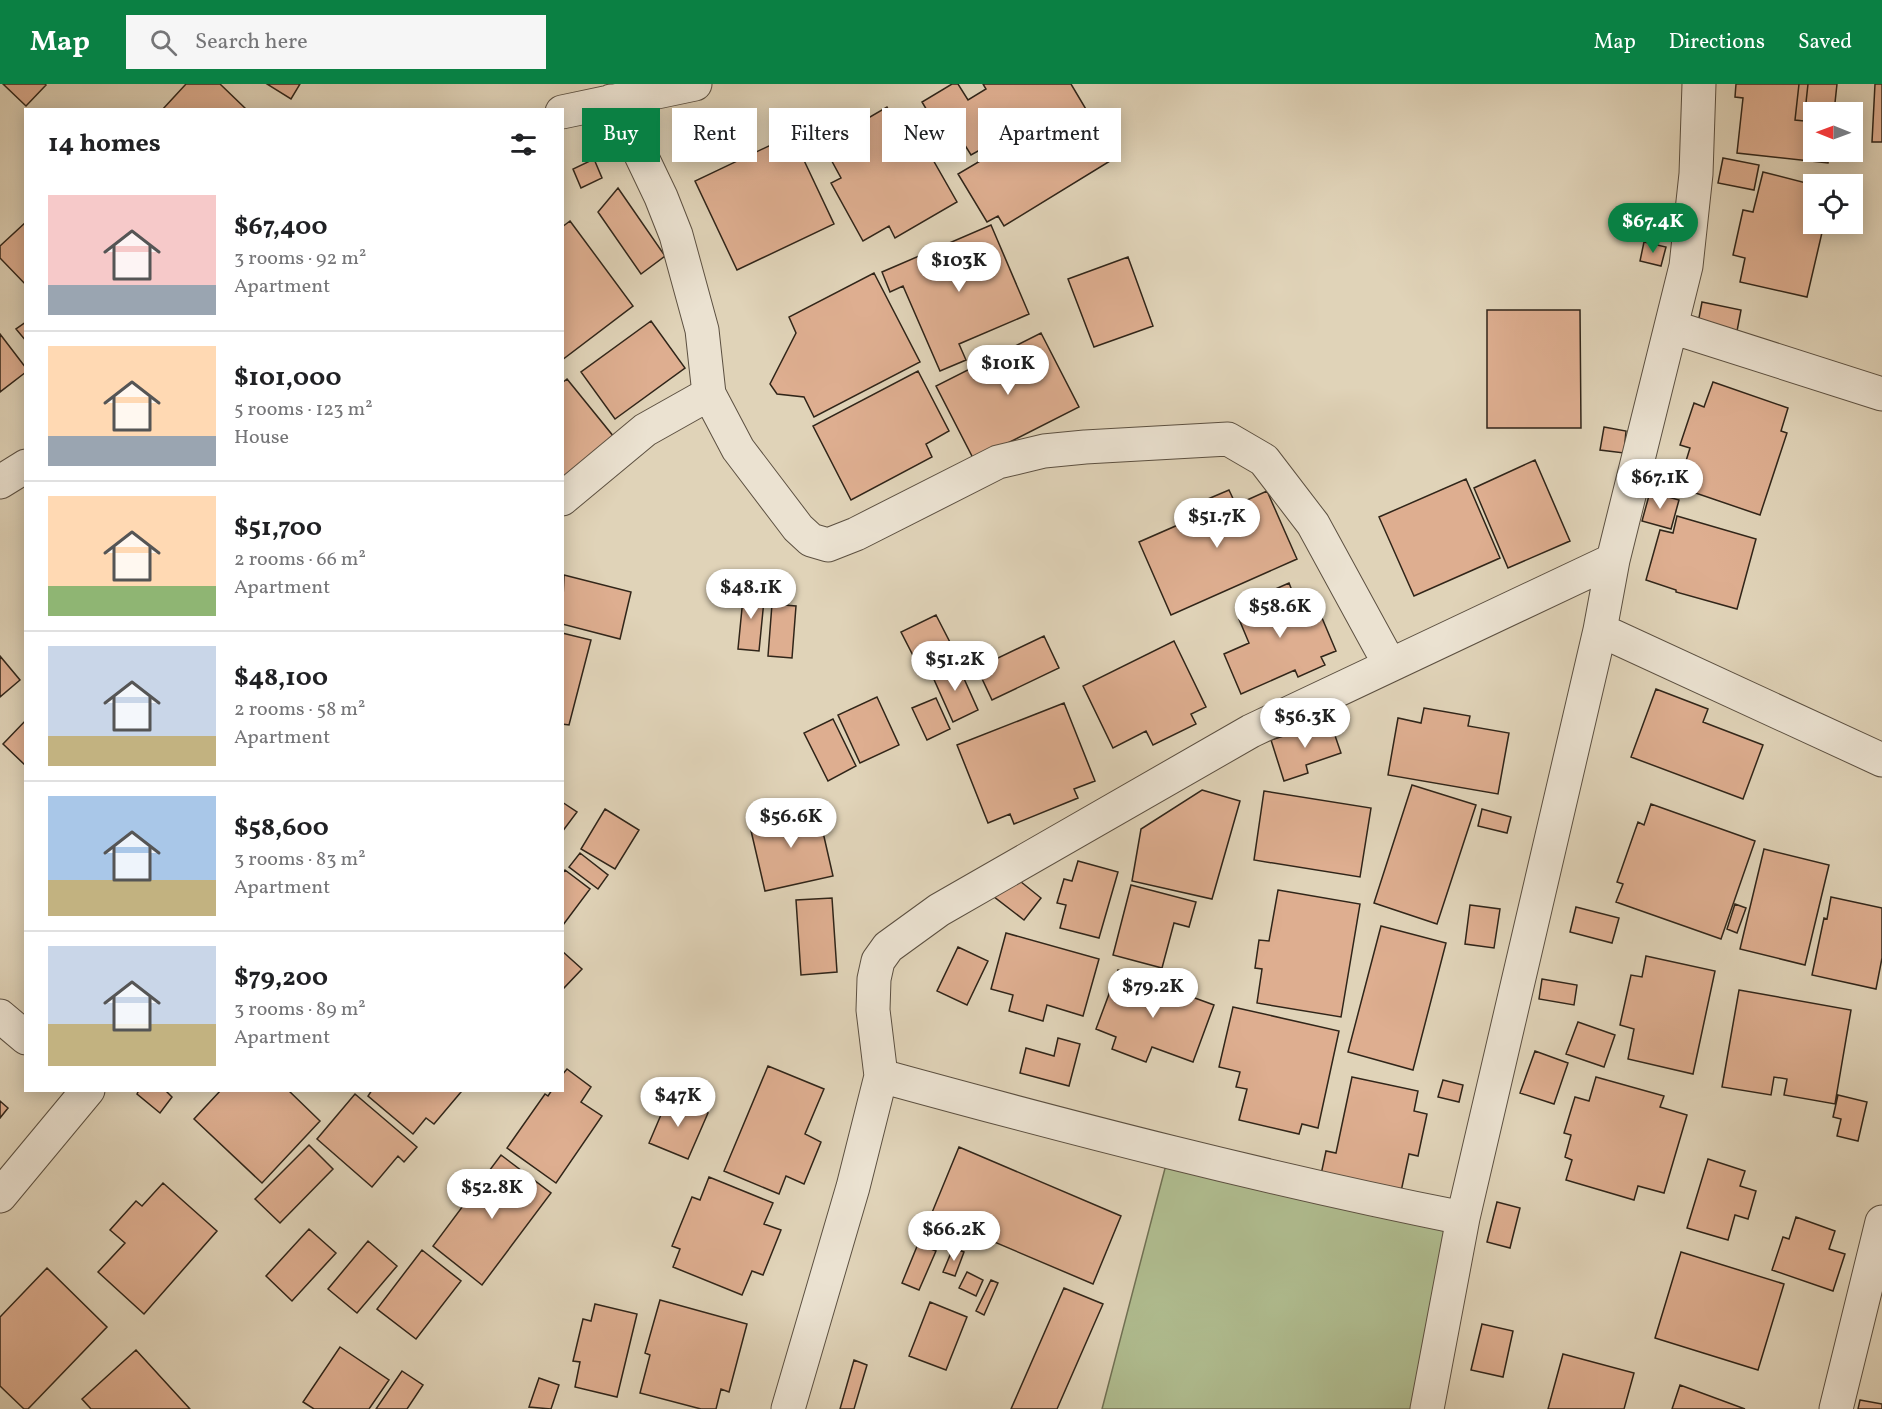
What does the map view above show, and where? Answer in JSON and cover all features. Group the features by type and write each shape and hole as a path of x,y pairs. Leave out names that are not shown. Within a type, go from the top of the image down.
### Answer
{"street":[{"path":"564,111 614,93 695,84"},
{"path":"1426,1409 1463,1218 1600,630 1613,560 1686,266 1696,174 1699,84"},
{"path":"614,93 661,197 675,235 702,330 709,394 738,449 798,528 811,540 828,545 856,534 998,462 1044,451 1228,439 1264,460 1313,524 1390,665"},
{"path":"1672,327 1882,394"},
{"path":"564,498 645,430 709,394"},
{"path":"0,482 24,467"},
{"path":"788,1409 853,1187 881,1076 873,1010 874,979 878,961 888,947 939,910 1251,731 1613,560"},
{"path":"1600,630 1882,760"},
{"path":"0,1017 24,1036"},
{"path":"881,1076 1138,1146 1322,1190 1463,1218"},
{"path":"0,1196 86,1092"},
{"path":"1836,1409 1882,1222"}],"green space":[{"path":"1168,1157 1467,1237 1422,1409 1102,1409"}],"building":[{"path":"3,84 45,84 46,85 26,106"},
{"path":"186,84 220,84 245,108 164,108"},
{"path":"267,84 300,84 291,99"},
{"path":"952,84 958,84 968,100 986,89 983,84 1071,84 1085,108 978,108 978,151 971,155 966,147 966,108 926,108 922,102"},
{"path":"1736,84 1799,84 1795,120 1803,121 1803,160 1737,153 1743,98 1735,97"},
{"path":"1799,84 1808,84 1806,102 1803,102 1803,121 1795,120"},
{"path":"1808,84 1837,84 1835,102 1806,102"},
{"path":"1875,84 1882,84 1882,142 1872,142"},
{"path":"882,110 882,162 934,162 957,202 895,238 889,226 863,241 831,183 841,178 832,162 870,162 870,117"},
{"path":"769,146 769,162 805,162 834,224 737,270 695,181 735,162 757,162 757,152"},
{"path":"1723,158 1759,165 1754,190 1718,183"},
{"path":"588,162 595,162 602,178 581,188 573,169"},
{"path":"978,162 1108,162 1004,226 998,216 987,222 958,174"},
{"path":"1763,172 1803,182 1803,234 1822,234 1807,297 1740,282 1745,258 1733,255 1743,210 1753,212"},
{"path":"618,188 665,256 641,274 598,212"},
{"path":"570,221 633,306 564,358 564,226"},
{"path":"24,224 24,283 0,258 0,246"},
{"path":"991,225 1029,314 959,344 966,360 940,371 903,286 890,292 882,272"},
{"path":"1644,242 1666,247 1661,266 1640,261"},
{"path":"1128,257 1153,326 1094,347 1068,279"},
{"path":"874,273 920,362 814,417 804,397 777,394 770,384 796,333 789,317"},
{"path":"1702,302 1741,310 1737,331 1698,323"},
{"path":"1487,310 1580,310 1581,428 1487,428"},
{"path":"651,321 685,368 615,419 581,372"},
{"path":"24,323 24,339 16,329"},
{"path":"1041,333 1079,407 974,460 936,386"},
{"path":"0,334 24,365 24,374 0,392"},
{"path":"918,371 949,431 926,444 932,457 851,500 813,426"},
{"path":"567,379 614,437 564,476 564,381"},
{"path":"1713,382 1788,408 1781,431 1787,433 1760,515 1678,487 1690,448 1680,445 1694,403 1704,407"},
{"path":"1604,427 1626,431 1624,453 1600,450"},
{"path":"1535,460 1570,541 1508,568 1474,488"},
{"path":"1466,479 1500,558 1414,596 1379,517"},
{"path":"1229,490 1236,505 1267,491 1297,559 1171,615 1139,542 1187,521 1182,510"},
{"path":"1650,492 1679,500 1671,529 1642,521"},
{"path":"1677,516 1756,539 1737,609 1676,592 1676,590 1646,580 1660,530 1673,533"},
{"path":"564,575 631,592 620,639 564,625"},
{"path":"1289,583 1295,598 1311,592 1336,651 1321,657 1325,665 1298,677 1295,670 1241,694 1224,654 1249,643 1239,619 1249,614 1244,603"},
{"path":"744,588 765,590 759,651 738,649"},
{"path":"772,604 796,606 792,658 768,656"},
{"path":"936,615 956,654 921,671 901,632"},
{"path":"564,633 591,640 569,725 564,724"},
{"path":"1044,636 1059,668 992,700 977,668"},
{"path":"1174,641 1206,707 1191,714 1196,724 1153,745 1146,731 1113,748 1083,686"},
{"path":"0,656 20,680 0,697"},
{"path":"957,663 978,710 953,722 932,675"},
{"path":"1656,689 1708,709 1703,722 1763,745 1743,799 1631,757"},
{"path":"877,697 899,745 860,763 838,715"},
{"path":"936,698 950,729 927,740 912,708"},
{"path":"1064,703 1095,781 1074,789 1078,798 1014,824 1010,814 988,823 957,745"},
{"path":"1424,708 1470,716 1468,726 1509,733 1498,794 1388,775 1398,718 1421,723"},
{"path":"833,719 856,766 828,781 804,733"},
{"path":"1330,721 1341,753 1306,765 1308,773 1284,781 1271,740"},
{"path":"24,722 24,764 3,744"},
{"path":"1412,785 1476,805 1437,924 1374,903"},
{"path":"1202,790 1240,801 1212,899 1132,881 1141,829"},
{"path":"1264,791 1371,808 1360,877 1254,860"},
{"path":"564,803 577,812 564,829"},
{"path":"1651,804 1755,841 1721,939 1616,902 1623,884 1617,882 1638,822 1644,825"},
{"path":"817,806 833,876 765,891 749,822"},
{"path":"605,809 639,830 615,869 581,849"},
{"path":"1482,809 1511,817 1507,833 1478,826"},
{"path":"1764,849 1829,865 1805,965 1740,949"},
{"path":"580,853 608,875 598,889 569,867"},
{"path":"1078,861 1118,872 1099,938 1060,928 1066,905 1057,903 1064,879 1072,881"},
{"path":"564,871 590,889 564,924"},
{"path":"1010,873 1041,898 1024,920 993,896"},
{"path":"1131,885 1196,902 1189,927 1174,923 1162,968 1113,955"},
{"path":"1278,890 1360,904 1341,1017 1257,1003 1262,969 1255,968 1259,940 1269,941"},
{"path":"1831,897 1882,908 1882,958 1876,989 1812,975 1824,918 1827,919"},
{"path":"832,898 837,972 801,975 796,900"},
{"path":"1735,904 1746,908 1737,933 1727,929"},
{"path":"1470,905 1500,909 1494,948 1465,944"},
{"path":"1576,907 1619,918 1612,943 1570,932"},
{"path":"1381,926 1446,943 1413,1070 1348,1052"},
{"path":"1006,933 1099,959 1083,1016 1047,1005 1043,1021 1009,1011 1013,995 991,989"},
{"path":"958,947 988,961 967,1005 937,991"},
{"path":"564,953 582,969 564,988"},
{"path":"1646,956 1715,971 1693,1074 1628,1059 1634,1029 1620,1025 1631,975 1642,977"},
{"path":"1118,970 1214,1005 1193,1062 1152,1047 1146,1062 1112,1049 1116,1037 1096,1029"},
{"path":"1542,979 1577,985 1574,1005 1539,999"},
{"path":"1739,990 1851,1010 1835,1104 1784,1095 1787,1079 1774,1077 1771,1095 1722,1087"},
{"path":"1233,1007 1339,1031 1318,1128 1302,1124 1299,1134 1239,1120 1247,1089 1236,1087 1240,1072 1219,1067"},
{"path":"1578,1022 1615,1035 1604,1067 1566,1054"},
{"path":"1058,1038 1080,1044 1069,1086 1020,1073 1026,1048 1054,1056"},
{"path":"1535,1051 1568,1063 1554,1104 1520,1093"},
{"path":"768,1066 824,1089 805,1134 821,1142 804,1184 786,1176 779,1194 724,1171"},
{"path":"567,1069 591,1087 581,1102 602,1116 556,1183 507,1148 545,1094 548,1096 551,1092 564,1092 564,1073"},
{"path":"1352,1077 1418,1091 1414,1111 1427,1114 1418,1156 1409,1154 1399,1201 1319,1184 1326,1151 1336,1153"},
{"path":"1596,1077 1664,1096 1660,1107 1687,1115 1664,1193 1638,1186 1634,1200 1566,1180 1572,1160 1565,1157 1571,1135 1564,1133 1575,1097 1589,1101"},
{"path":"1443,1080 1463,1085 1459,1102 1438,1097"},
{"path":"138,1092 167,1092 172,1097 160,1113 137,1094"},
{"path":"219,1092 290,1092 320,1121 262,1183 194,1119"},
{"path":"371,1092 461,1092 434,1124 426,1118 413,1134 368,1096"},
{"path":"355,1094 417,1147 404,1162 398,1156 372,1187 317,1139"},
{"path":"1838,1095 1867,1102 1858,1141 1837,1136 1841,1119 1833,1117"},
{"path":"669,1096 708,1113 688,1159 649,1143"},
{"path":"0,1101 8,1108 0,1118"},
{"path":"309,1145 333,1169 280,1223 255,1199"},
{"path":"959,1147 1121,1216 1093,1284 931,1215"},
{"path":"501,1155 551,1193 482,1285 433,1246"},
{"path":"1708,1159 1745,1171 1740,1186 1756,1191 1748,1219 1735,1215 1728,1240 1687,1228"},
{"path":"709,1177 773,1203 764,1224 781,1230 763,1275 752,1271 742,1295 673,1267 680,1249 672,1246 692,1197 700,1200"},
{"path":"163,1183 217,1231 144,1314 98,1272 125,1243 110,1230 136,1201 142,1206"},
{"path":"1497,1202 1520,1208 1510,1248 1487,1242"},
{"path":"1796,1217 1835,1231 1829,1249 1845,1254 1833,1291 1772,1270 1783,1237 1789,1239"},
{"path":"309,1229 336,1253 292,1301 266,1276"},
{"path":"368,1241 397,1266 357,1313 328,1289"},
{"path":"918,1244 936,1251 919,1290 902,1283"},
{"path":"953,1248 964,1252 955,1276 943,1272"},
{"path":"422,1250 461,1281 416,1339 377,1309"},
{"path":"1681,1252 1784,1284 1758,1370 1655,1338"},
{"path":"47,1268 107,1327 28,1409 24,1409 0,1386 0,1317"},
{"path":"967,1272 983,1280 976,1296 959,1288"},
{"path":"991,1280 998,1283 984,1315 976,1311"},
{"path":"1064,1288 1103,1304 1057,1409 1011,1409"},
{"path":"660,1300 747,1324 729,1392 721,1389 716,1409 701,1409 640,1393 650,1355 645,1353"},
{"path":"930,1302 967,1317 946,1370 909,1356"},
{"path":"595,1304 637,1314 617,1397 575,1387 580,1362 573,1361 583,1319 591,1321"},
{"path":"1482,1324 1513,1331 1503,1377 1471,1370"},
{"path":"340,1347 389,1380 369,1409 314,1409 303,1402"},
{"path":"136,1350 190,1409 91,1409 82,1399"},
{"path":"1563,1354 1634,1373 1624,1409 1548,1409"},
{"path":"854,1360 867,1365 854,1409 840,1409"},
{"path":"402,1371 423,1385 407,1409 376,1409"},
{"path":"539,1378 559,1385 551,1409 529,1407"},
{"path":"1680,1385 1745,1409 1672,1409"},
{"path":"1860,1400 1882,1404 1882,1409 1858,1409"}]}
